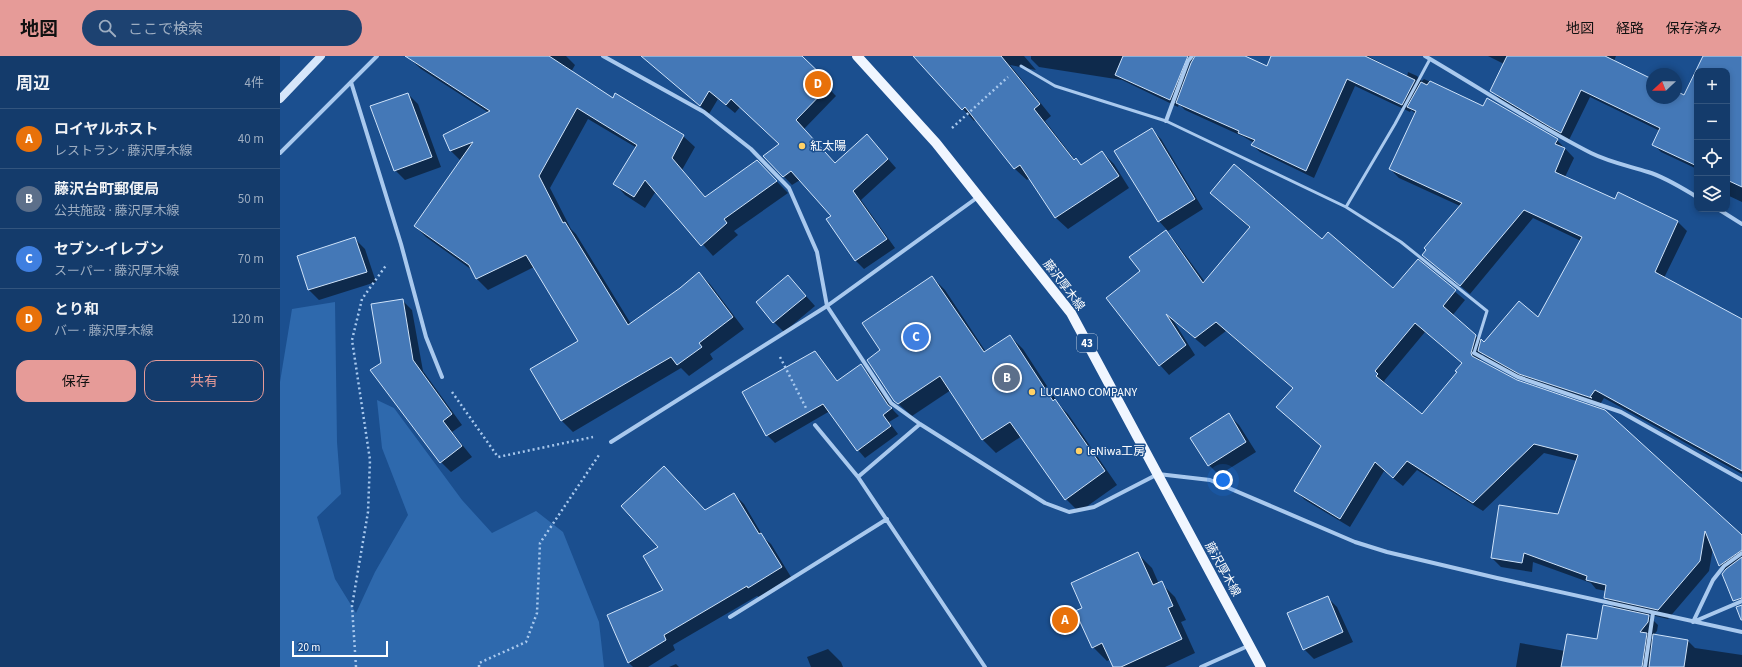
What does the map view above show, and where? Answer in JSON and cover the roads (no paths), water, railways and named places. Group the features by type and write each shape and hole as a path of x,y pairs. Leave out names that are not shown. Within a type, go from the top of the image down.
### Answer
{"main road":[{"name":"藤沢厚木線","path":"857,56 936,143 1071,313 1261,667"}],"street":[{"path":"280,100 321,56"},
{"path":"280,153 377,56"},
{"path":"603,56 704,112 751,149 789,188 817,252 827,306 891,403 920,424 1045,503 1068,512 1094,507 1158,474 1210,480 1355,542 1387,552 1653,614 1742,632"},
{"path":"1166,121 1192,56"},
{"path":"1425,56 1530,120 1592,154 1624,166 1649,172 1679,186 1694,195"},
{"path":"351,82 401,244 426,338 442,377"},
{"path":"611,442 827,306 979,196"},
{"path":"1723,212 1742,224"},
{"path":"1474,353 1518,377 1621,412 1742,480"},
{"path":"858,477 920,424"},
{"path":"814,425 858,477 985,667"},
{"path":"730,617 887,519"},
{"path":"1693,622 1713,580 1724,566 1742,553"},
{"path":"1693,622 1742,601"},
{"path":"1645,667 1653,614"},
{"path":"1201,667 1250,646"}],"lane":[{"path":"1346,207 1430,59"},
{"path":"1021,66 1055,86 1166,121 1346,207 1401,242 1487,311 1474,353"}],"place":[{"name":"とり和","path":"818,84"},
{"name":"紅太陽","path":"802,146"},
{"name":"セブン-イレブン","path":"916,337"},
{"name":"藤沢台町郵便局","path":"1007,378"},
{"name":"LUCIANO COMPANY","path":"1032,392"},
{"name":"leNiwa工房","path":"1079,451"},
{"name":"ロイヤルホスト","path":"1065,620"}]}
